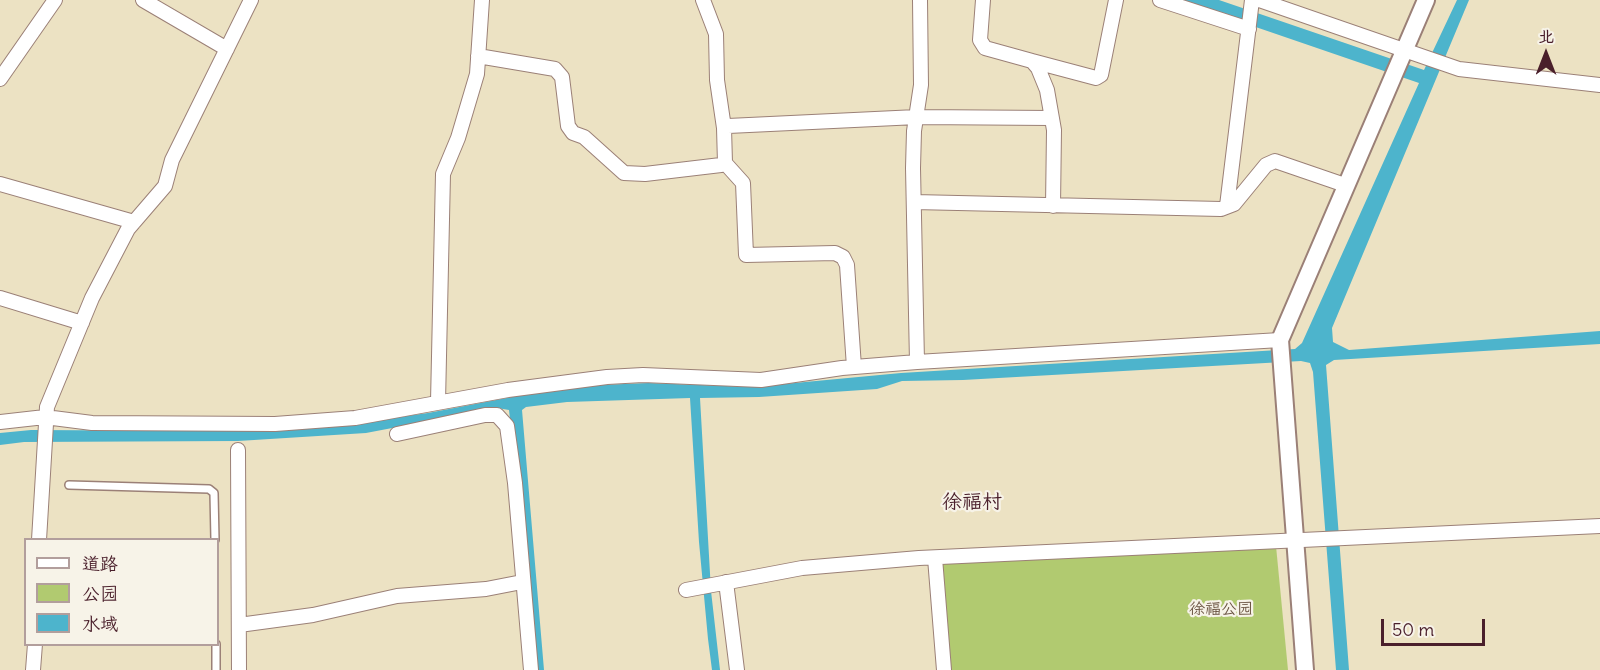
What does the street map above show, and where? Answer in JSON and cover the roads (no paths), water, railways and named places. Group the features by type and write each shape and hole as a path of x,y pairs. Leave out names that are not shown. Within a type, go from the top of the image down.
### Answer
{"street":[{"path":"0,79 55,0"},
{"path":"143,0 227,49"},
{"path":"39,538 45,417 82,323 112,258 134,222 165,186 172,160 251,0"},
{"path":"438,402 443,174 468,106 478,56 482,0"},
{"path":"703,0 716,34 717,80 724,128 725,164 743,183 746,255 836,253 843,257 847,265 854,367"},
{"path":"917,362 914,131 921,85 920,0"},
{"path":"983,0 980,40 985,48 1096,78 1101,75 1116,0"},
{"path":"1160,0 1249,28"},
{"path":"1227,206 1252,0"},
{"path":"1259,0 1459,69 1600,85"},
{"path":"1305,670 1280,340 1426,0"},
{"path":"478,56 555,69 562,76 568,126 573,133 584,137 624,173 645,174 725,164"},
{"path":"1032,61 1038,68 1047,90 1051,118 1053,206"},
{"path":"724,128 917,117 1051,118"},
{"path":"914,202 1221,209 1234,204 1266,165 1275,161 1345,185"},
{"path":"0,184 134,222"},
{"path":"0,298 82,323"},
{"path":"0,422 45,417 92,423 275,424 355,418 518,388 607,377 643,375 761,380 854,367 917,362 1280,340"},
{"path":"397,434 485,415 497,415 507,426 531,670"},
{"path":"238,450 239,670"},
{"path":"686,590 802,568 934,558 1600,526"},
{"path":"934,558 944,670"},
{"path":"239,625 313,615 398,596 486,589 522,582"},
{"path":"726,582 737,670"},
{"path":"33,670 35,646"}],"lane":[{"path":"69,485 209,489 214,493 215,538"},
{"path":"216,646 216,670"}],"water":[{"path":"1177,0 1219,0 1424,70 1457,0 1469,0 1332,328 1333,342 1349,350 1600,331 1600,344 1334,360 1326,365 1349,670 1336,670 1313,372 1310,363 1301,361 963,380 902,381 877,389 759,397 700,398 711,591 720,670 712,670 708,639 690,398 567,402 526,407 522,410 544,670 537,670 509,410 497,408 366,433 238,441 24,442 0,445 0,433 31,430 214,431 334,426 599,385 648,383 752,387 901,373 1295,349 1302,343 1419,83"}],"district":[{"name":"徐福村","path":"972,502"}],"park label":[{"name":"徐福公园","path":"1221,609"}]}
